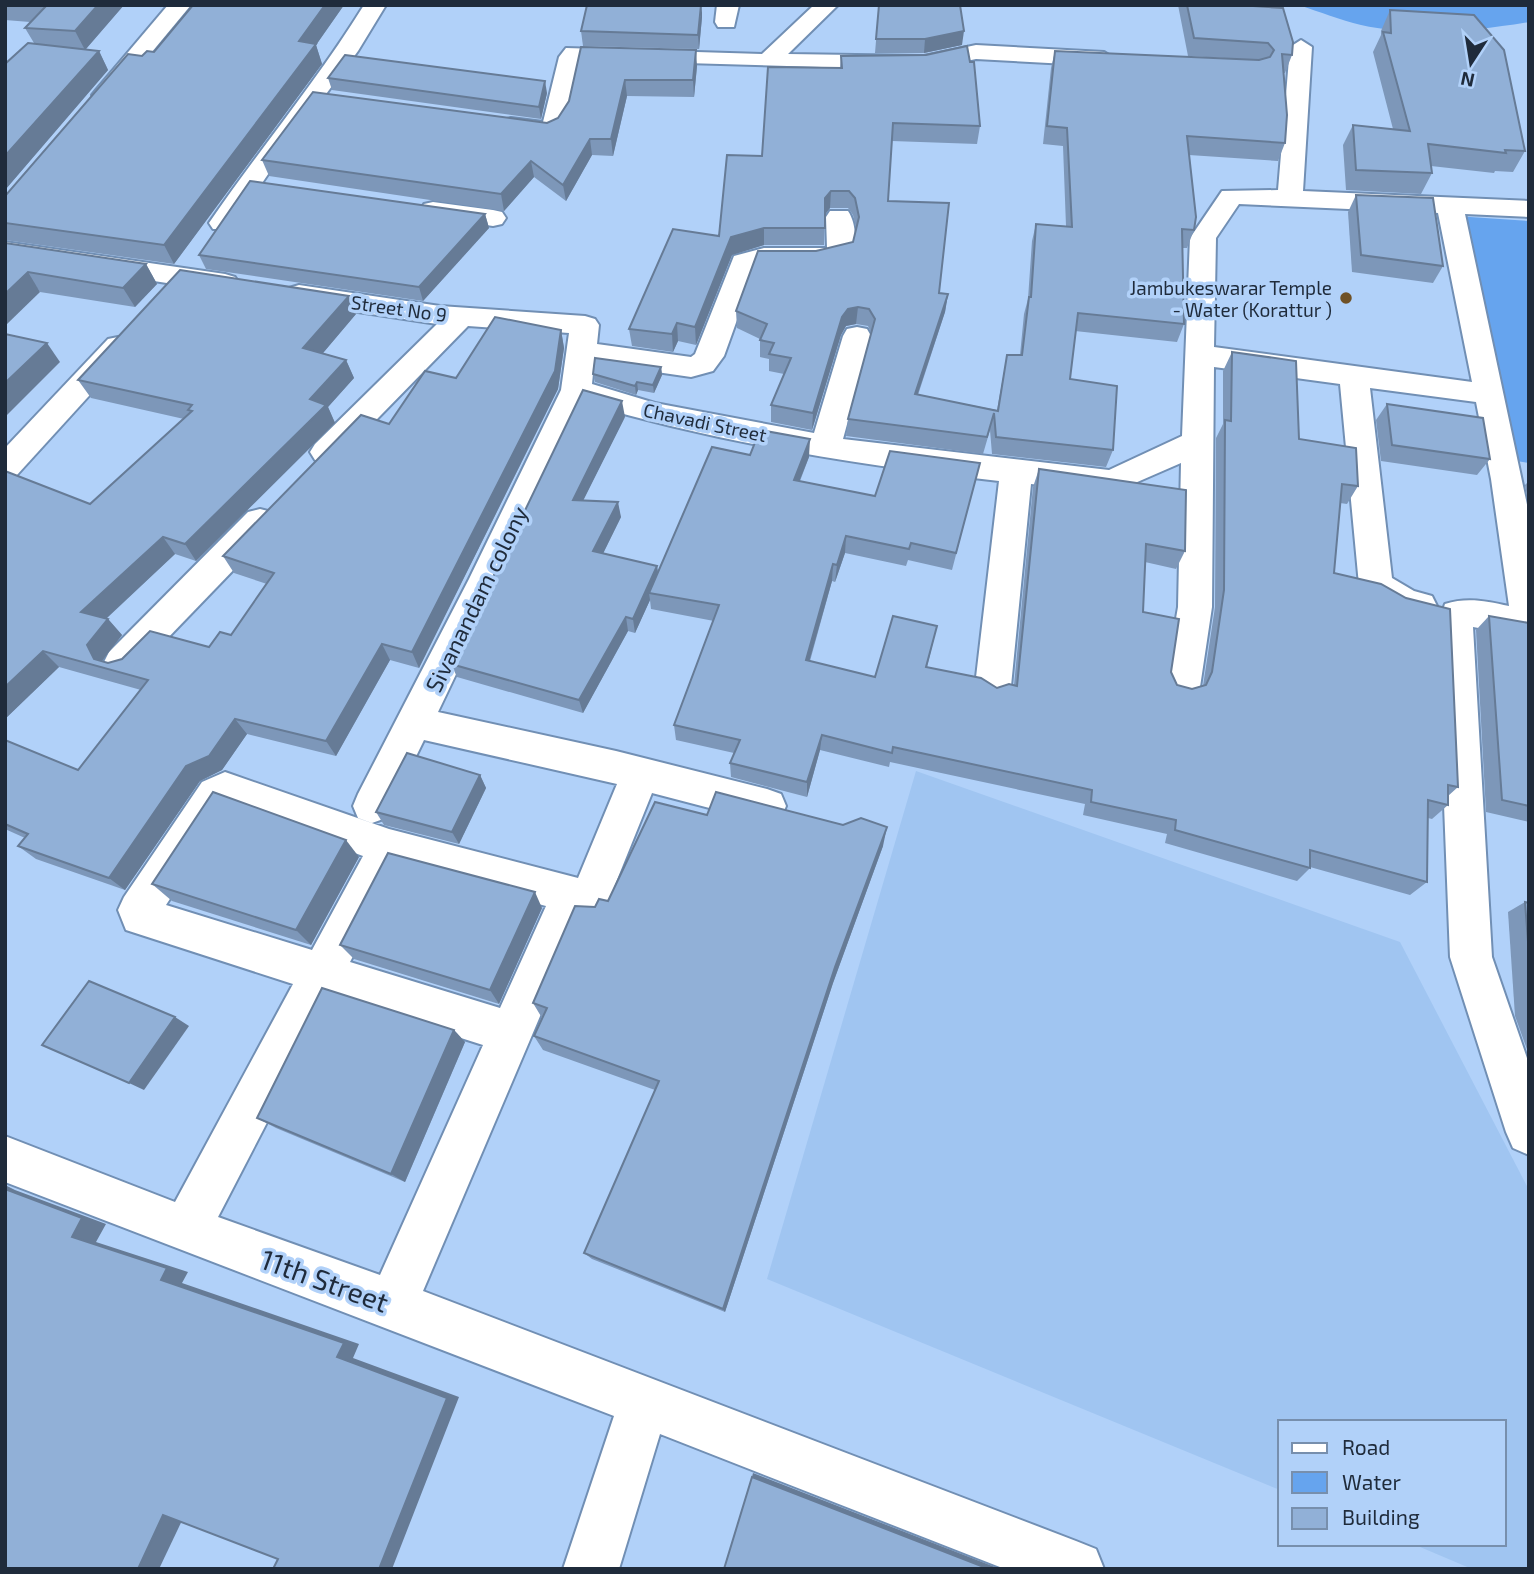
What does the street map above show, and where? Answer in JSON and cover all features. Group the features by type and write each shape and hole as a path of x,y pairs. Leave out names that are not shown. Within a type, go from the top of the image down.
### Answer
{"street":[{"path":"92,109 180,5"},
{"path":"188,269 313,97 375,5"},
{"path":"768,61 827,5"},
{"path":"1290,199 1301,47"},
{"path":"488,122 550,130 554,125 570,57 574,53 768,61 924,63 976,52 1128,61"},
{"path":"313,97 340,100"},
{"path":"250,184 277,188"},
{"path":"1182,687 1195,607 1196,442 1203,238 1231,197 1529,209"},
{"path":"1354,376 1376,585 1404,602 1457,614 1475,613 1529,623 1518,481 1489,394 1450,206"},
{"path":"412,207 493,218"},
{"path":"581,351 691,367 703,365 709,356 744,262 759,256 818,260 829,258 839,253 842,243 839,217"},
{"name":"Street No 9","path":"5,250 188,269 264,288 461,316 585,325 581,351"},
{"path":"306,473 461,316"},
{"path":"5,468 137,326"},
{"path":"825,447 856,336"},
{"name":"Sivanandam colony","path":"372,806 576,390 581,351"},
{"path":"1199,355 1489,394"},
{"name":"Chavadi Street","path":"576,390 655,413 864,454 1112,482 1196,442"},
{"path":"993,686 1016,471"},
{"path":"122,662 277,503"},
{"path":"1457,614 1455,627 1471,957 1529,1132"},
{"path":"415,723 640,774 801,815"},
{"path":"588,904 640,774"},
{"path":"392,1304 512,1033 570,898 565,892 389,847 225,789 216,794 139,910 141,916 512,1033"},
{"path":"186,1230 389,847"},
{"name":"11th Street","path":"5,1159 186,1230 392,1304 1076,1569"},
{"path":"591,1569 644,1403"}],"shaded area":[{"path":"916,771 1400,942 1529,1190 1529,1569 1472,1569 1418,1546 1506,1546 1506,1420 1278,1420 1278,1489 767,1279"}],"water":[{"path":"1299,5 1529,5 1529,22 1466,30 1402,31 1361,25"},
{"path":"1455,216 1529,221 1529,463 1497,458"}],"building":[{"path":"47,5 98,5 75,31 25,28"},
{"path":"193,5 325,5 299,41 316,44 164,245 5,223 5,196 128,54 142,56 147,51 154,52"},
{"path":"587,5 701,5 698,35 581,31"},
{"path":"879,5 960,5 964,31 925,39 876,39"},
{"path":"1187,5 1283,8 1293,42 1292,55 1282,54 1287,115 1285,143 1187,136 1196,217 1194,230 1182,229 1184,324 1078,313 1070,379 1117,386 1113,450 996,437 994,413 987,437 848,419 875,319 869,309 858,307 848,309 842,317 813,413 771,405 791,358 769,354 774,343 760,340 767,324 736,311 758,251 816,251 853,242 859,217 855,198 849,191 831,191 825,198 825,228 764,228 731,237 695,327 677,323 672,334 629,329 673,229 719,236 727,155 762,156 768,67 842,68 841,56 926,55 967,46 970,62 974,62 980,126 893,123 888,201 949,203 939,293 948,294 915,394 998,411 1007,355 1022,355 1031,297 1036,224 1072,227 1067,128 1047,126 1055,51 1259,60 1270,57 1274,50 1268,43 1194,38"},
{"path":"1390,10 1474,15 1504,50 1525,151 1505,150 1506,153 1428,144 1432,173 1356,170 1353,125 1410,131 1383,32 1391,33"},
{"path":"28,43 99,51 5,156 5,64"},
{"path":"581,47 696,50 693,80 625,80 611,139 590,139 563,185 531,161 501,194 262,160 313,92 547,123 558,118 569,101"},
{"path":"345,55 545,81 539,107 328,78"},
{"path":"250,181 485,214 419,287 199,255"},
{"path":"1356,195 1433,198 1443,266 1361,255"},
{"path":"5,243 146,264 123,288 28,272 5,294"},
{"path":"180,270 349,296 303,348 346,360 310,399 326,405 185,544 163,537 81,612 108,619 87,645 94,659 108,663 122,659 150,631 209,647 220,632 231,635 274,573 223,556 361,415 389,424 425,371 456,378 495,317 561,330 555,371 412,652 382,644 326,741 235,719 209,756 186,766 109,878 18,846 28,834 5,824 5,740 78,770 148,680 43,651 5,687 5,471 90,504 192,411 188,410 192,405 78,380"},
{"path":"5,334 47,343 5,383"},
{"path":"1232,352 1296,361 1299,439 1356,448 1358,486 1342,484 1334,573 1381,584 1406,598 1450,609 1458,787 1448,785 1448,805 1428,800 1427,882 1310,850 1310,868 1175,830 1176,820 1091,802 1092,790 893,747 892,753 822,735 807,782 730,763 740,740 674,725 719,605 649,593 712,447 750,455 760,430 810,439 794,480 875,496 890,451 980,463 956,553 911,543 909,549 846,536 837,565 833,564 806,660 875,677 893,616 937,626 926,667 981,678 997,688 1009,684 1017,686 1039,469 1186,490 1185,551 1146,544 1143,612 1179,619 1171,672 1177,685 1192,689 1206,685 1212,672 1224,590 1225,420 1231,421"},
{"path":"595,358 661,367 653,385 637,382 635,386 593,374"},
{"path":"583,390 622,401 573,500 618,502 593,551 657,566 633,619 626,617 579,700 451,664"},
{"path":"1387,404 1483,418 1490,459 1392,445"},
{"path":"1489,616 1529,623 1529,806 1502,800"},
{"path":"407,753 480,775 452,832 376,812"},
{"path":"213,792 346,840 296,930 152,884"},
{"path":"716,792 843,825 861,818 887,827 835,967 723,1309 584,1253 659,1081 534,1036 547,1008 533,1003 575,906 595,907 599,899 608,901 655,802 707,815"},
{"path":"388,853 535,892 490,990 340,945"},
{"path":"1525,902 1529,903 1529,955"},
{"path":"89,981 175,1017 129,1083 42,1045"},
{"path":"322,988 454,1030 391,1174 257,1118"},
{"path":"5,1189 82,1218 72,1237 167,1268 161,1280 344,1343 337,1357 447,1398 379,1569 273,1569 278,1559 163,1515 138,1569 5,1569"},
{"path":"752,1477 989,1569 724,1569"}],"place":[{"name":"Jambukeswarar Temple - Water (Korattur )","path":"1346,298"}]}
